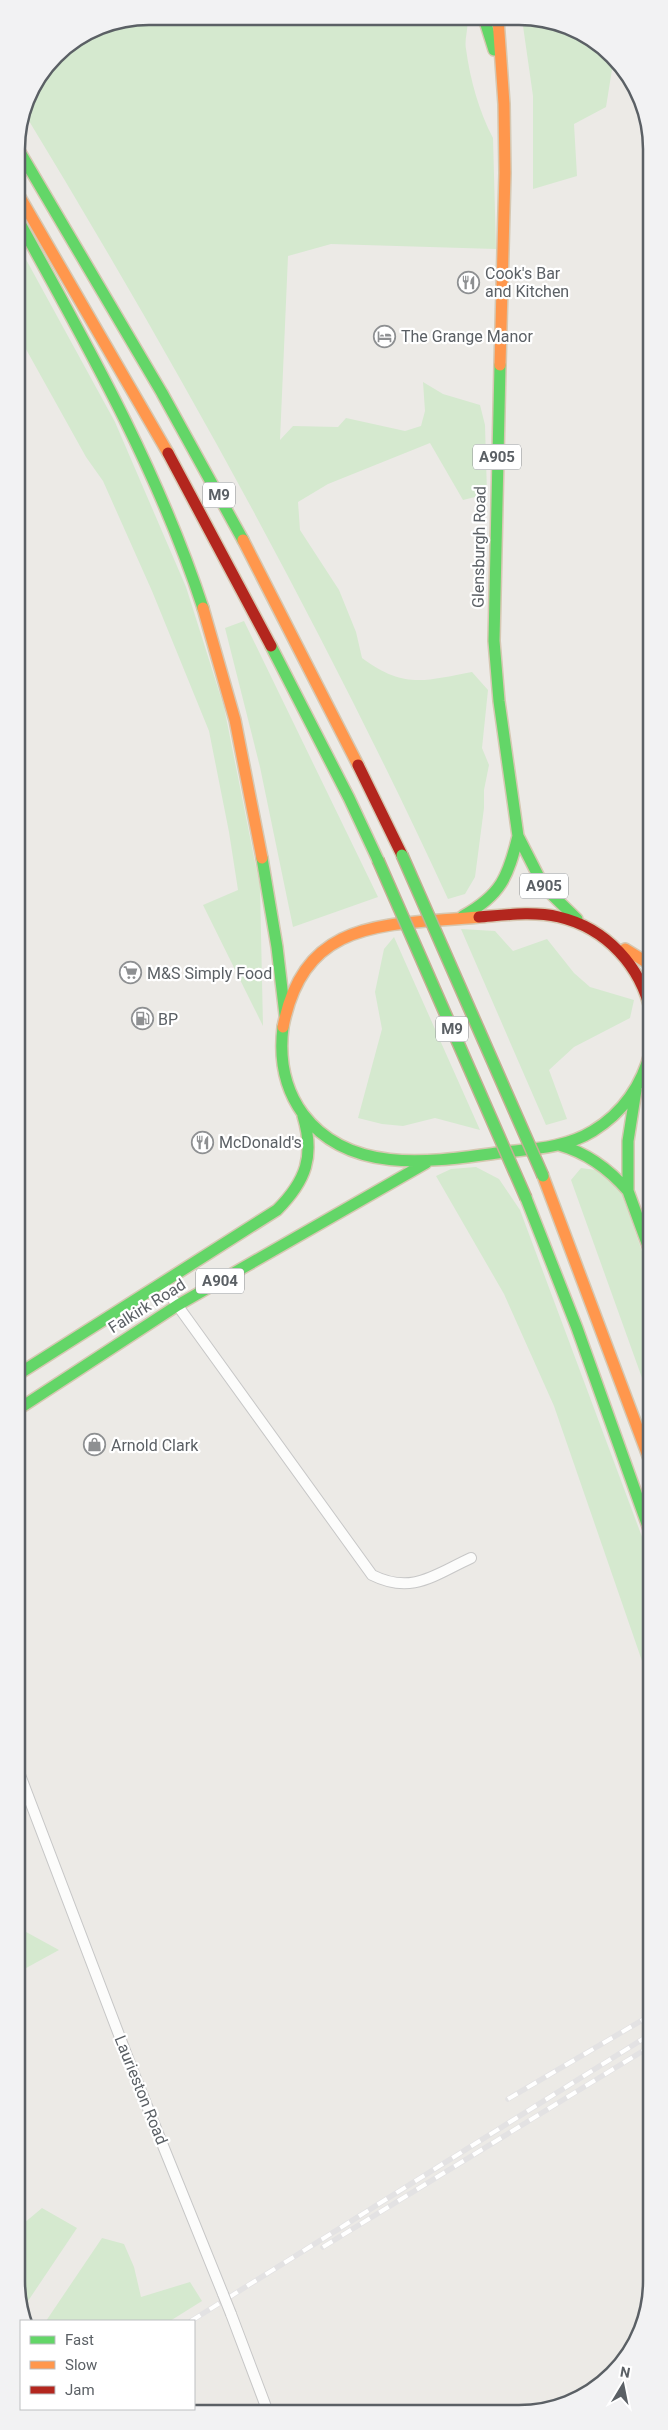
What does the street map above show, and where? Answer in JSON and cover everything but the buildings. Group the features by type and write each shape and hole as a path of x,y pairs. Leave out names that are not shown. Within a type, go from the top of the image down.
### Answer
{"main road":[{"name":"Glensburgh Road","path":"486,25 501,76"},
{"name":"Glensburgh Road","path":"498,25 505,173 494,641 499,701 518,836 536,874 552,897 585,924"},
{"name":"M9","path":"25,162 117,314 208,474 312,671 402,855 543,1176 643,1443"},
{"name":"M9","path":"25,207 123,373 208,523 315,730 378,860 526,1198 583,1345 643,1513"},
{"path":"25,234 71,314 133,434 166,508 201,602 231,702 246,772 278,946 285,1015"},
{"name":"Glensburgh Road","path":"456,919 481,906 498,892 512,865 518,836"},
{"path":"643,960 585,924 546,914 386,924 343,938 328,946 303,970 293,990 285,1015 281,1050 283,1070 290,1091 301,1112 326,1136 358,1153 381,1160 428,1161 559,1145 575,1141 595,1131 616,1113 643,1082"},
{"path":"600,933 633,965 643,981"},
{"path":"628,1191 628,1141 637,1088 643,1077"},
{"name":"Falkirk Road","path":"25,1370 277,1210 291,1197 300,1185 305,1173 308,1157 307,1127 301,1112"},
{"path":"559,1145 573,1149 598,1162 617,1177 628,1191 643,1232"},
{"name":"Falkirk Road","path":"25,1405 178,1305 428,1161"}],"street":[{"path":"162,1284 372,1575 386,1582 401,1585 418,1582 471,1558"},
{"name":"Laurieston Road","path":"25,1788 265,2405"}],"green space":[{"path":"141,25 467,25 466,45 470,72 479,106 493,138 496,249 331,244 288,256 280,440 293,426 338,427 346,418 405,431 421,426 425,411 423,382 443,394 480,405 485,425 487,494 463,500 430,443 328,484 298,502 300,530 339,590 356,632 362,658 390,675 415,680 427,680 472,672 488,690 482,748 489,765 484,790 484,808 475,877 465,894 448,899 351,697 247,499 81,207 28,120 34,101 46,80 61,61 80,46 101,34 124,27"},
{"path":"523,25 544,27 574,38 595,51 612,67 606,107 574,124 577,176 533,189 533,96"},
{"path":"25,258 115,422 186,587 224,707 260,887 263,1026 203,905 238,890 229,832 209,731 152,591 103,481 86,457 25,347"},
{"path":"244,621 378,897 293,927 260,767 225,628"},
{"path":"461,929 495,931 513,951 547,939 574,973 590,987 634,1000 630,1018 574,1047 549,1070 567,1119 546,1125"},
{"path":"394,937 480,1130 435,1118 403,1126 382,1124 358,1118 382,1029 375,992 384,949"},
{"path":"476,1167 499,1179 520,1210 643,1540 643,1664 554,1406 504,1294 436,1176 451,1169"},
{"path":"581,1168 603,1171 621,1191 643,1254 643,1381 571,1180"},
{"path":"25,1931 59,1950 25,1969"},
{"path":"42,2208 77,2228 27,2303 25,2281 25,2222"},
{"path":"102,2238 124,2244 134,2267 141,2297 190,2282 202,2301 172,2320 47,2320"}],"railway":[{"path":"508,2099 643,2020"},
{"path":"193,2320 643,2039"},
{"path":"323,2247 643,2051"}],"traffic: fast":[{"path":"486,25 494,50"},
{"path":"25,161 162,393 243,540"},
{"path":"25,233 95,361 143,457 185,557 203,608"},
{"path":"500,365 494,641 499,701 518,836 544,887 577,919"},
{"path":"271,646 349,798 378,860"},
{"path":"463,916 486,900 501,884 511,863 518,836"},
{"path":"402,855 543,1176"},
{"path":"262,858 277,947 285,1015"},
{"path":"378,860 526,1198"},
{"path":"283,1027 284,1073 291,1094 303,1114 322,1134 343,1147 367,1156 392,1160 419,1161 445,1159 534,1149 558,1145 582,1137 604,1124 623,1106 637,1086 643,1073"},
{"path":"636,1090 628,1141 628,1191 643,1232"},
{"path":"25,1370 277,1210 295,1189 305,1167 308,1156 308,1143 303,1116"},
{"path":"559,1145 589,1157 628,1191"},
{"path":"25,1405 178,1305 426,1163"},
{"path":"526,1198 577,1328 643,1513"}],"traffic: slow":[{"path":"498,25 504,104 505,173 500,365"},
{"path":"25,206 168,453"},
{"path":"243,540 358,765"},
{"path":"203,608 235,720 262,858"},
{"path":"283,1027 294,990 310,964 331,945 355,933 383,926 479,917"},
{"path":"625,949 643,960"},
{"path":"543,1176 643,1443"}],"traffic: jam":[{"path":"168,453 271,646"},
{"path":"358,765 402,855"},
{"path":"479,917 539,914 576,922 592,930 619,951 630,965 643,989"}],"place":[{"name":"Cook's Bar and Kitchen","path":"469,282"},
{"name":"The Grange Manor","path":"385,336"},
{"name":"M&S Simply Food","path":"131,973"},
{"name":"BP","path":"142,1019"},
{"name":"McDonald's","path":"203,1142"},
{"name":"Arnold Clark","path":"95,1445"}]}
